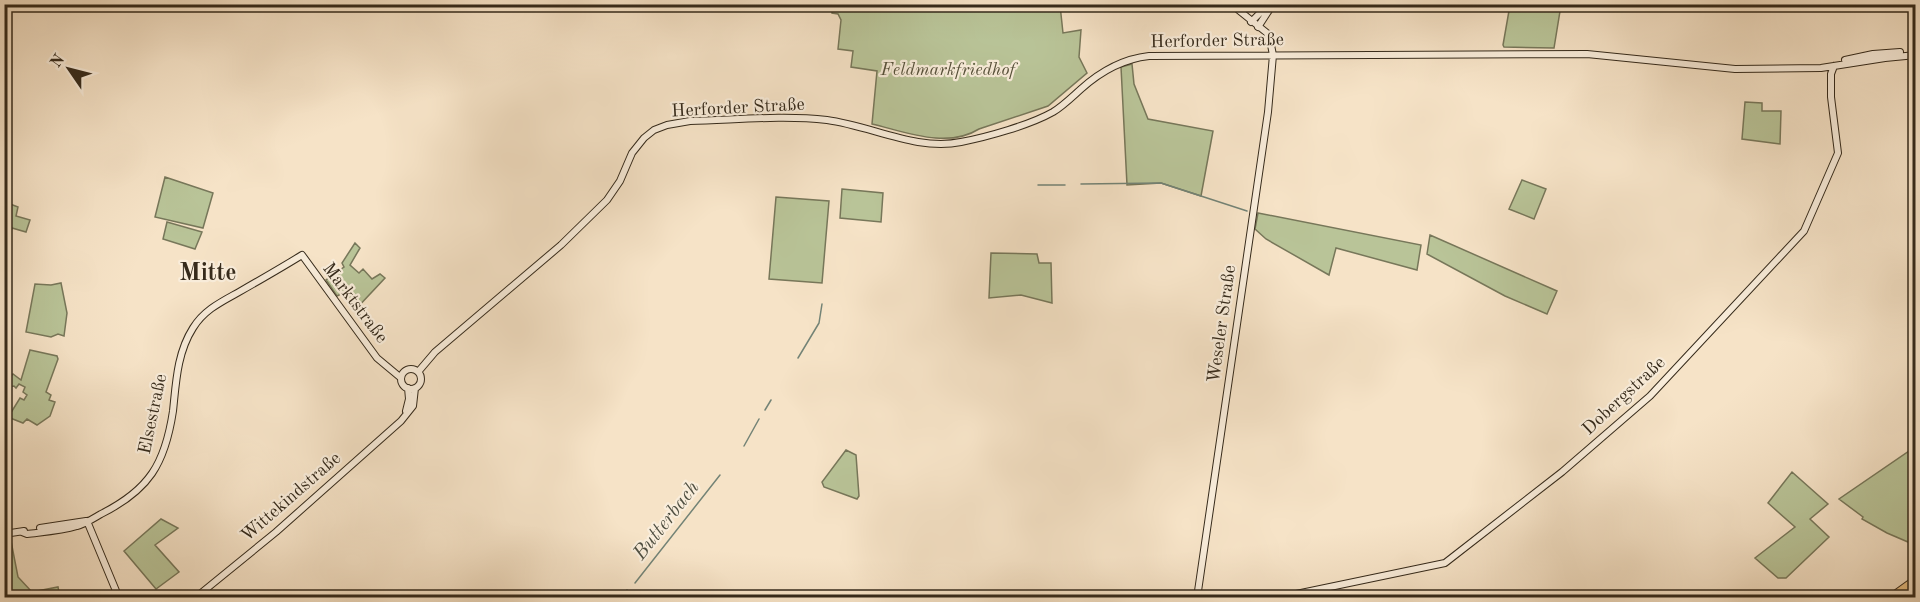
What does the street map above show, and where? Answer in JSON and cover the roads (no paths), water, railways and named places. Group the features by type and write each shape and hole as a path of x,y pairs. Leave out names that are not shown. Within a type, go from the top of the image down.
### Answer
{"highway":[{"path":"1891,597 1916,580"},
{"path":"1906,597 1916,591"}],"street":[{"path":"1231,4 1267,33 1273,55"},
{"path":"1251,22 1271,4"},
{"path":"1258,27 1271,4"},
{"name":"Herforder Straße","path":"401,378 435,352 585,223 615,191 639,143 654,130 667,125 690,121 810,119 849,124 918,142 940,144 960,142 1024,124 1052,113 1100,73 1128,60 1149,56 1575,53 1735,69 1821,68 1916,54"},
{"name":"Weseler Straße","path":"1197,597 1268,112 1273,55"},
{"name":"Dobergstraße","path":"1277,597 1445,563 1562,472 1650,396 1804,231 1838,153 1831,97 1831,74 1834,66"},
{"name":"Elsestraße","path":"4,534 87,521 133,495 143,486 157,468 169,432 176,379 183,350 192,329 207,310 302,255"},
{"name":"Marktstraße","path":"302,255 377,358 401,378 402,382 412,388"},
{"name":"Marktstraße","path":"388,366 412,370"},
{"name":"Wittekindstraße","path":"195,597 276,532 404,417 413,406 412,388 421,382 412,370"},
{"path":"87,521 119,597"}],"waterway":[{"name":"Butterbach","path":"1081,184 1161,183 1247,211"},
{"name":"Butterbach","path":"1038,185 1065,185"},
{"name":"Butterbach","path":"798,358 819,323 822,304"},
{"name":"Butterbach","path":"765,410 771,400"},
{"name":"Butterbach","path":"744,446 759,419"},
{"name":"Butterbach","path":"635,583 720,475"},
{"name":"Butterbach","path":"618,598 627,590"}],"district":[{"name":"Mitte","path":"208,274"}],"park label":[{"name":"Feldmarkfriedhof","path":"948,70"}]}
